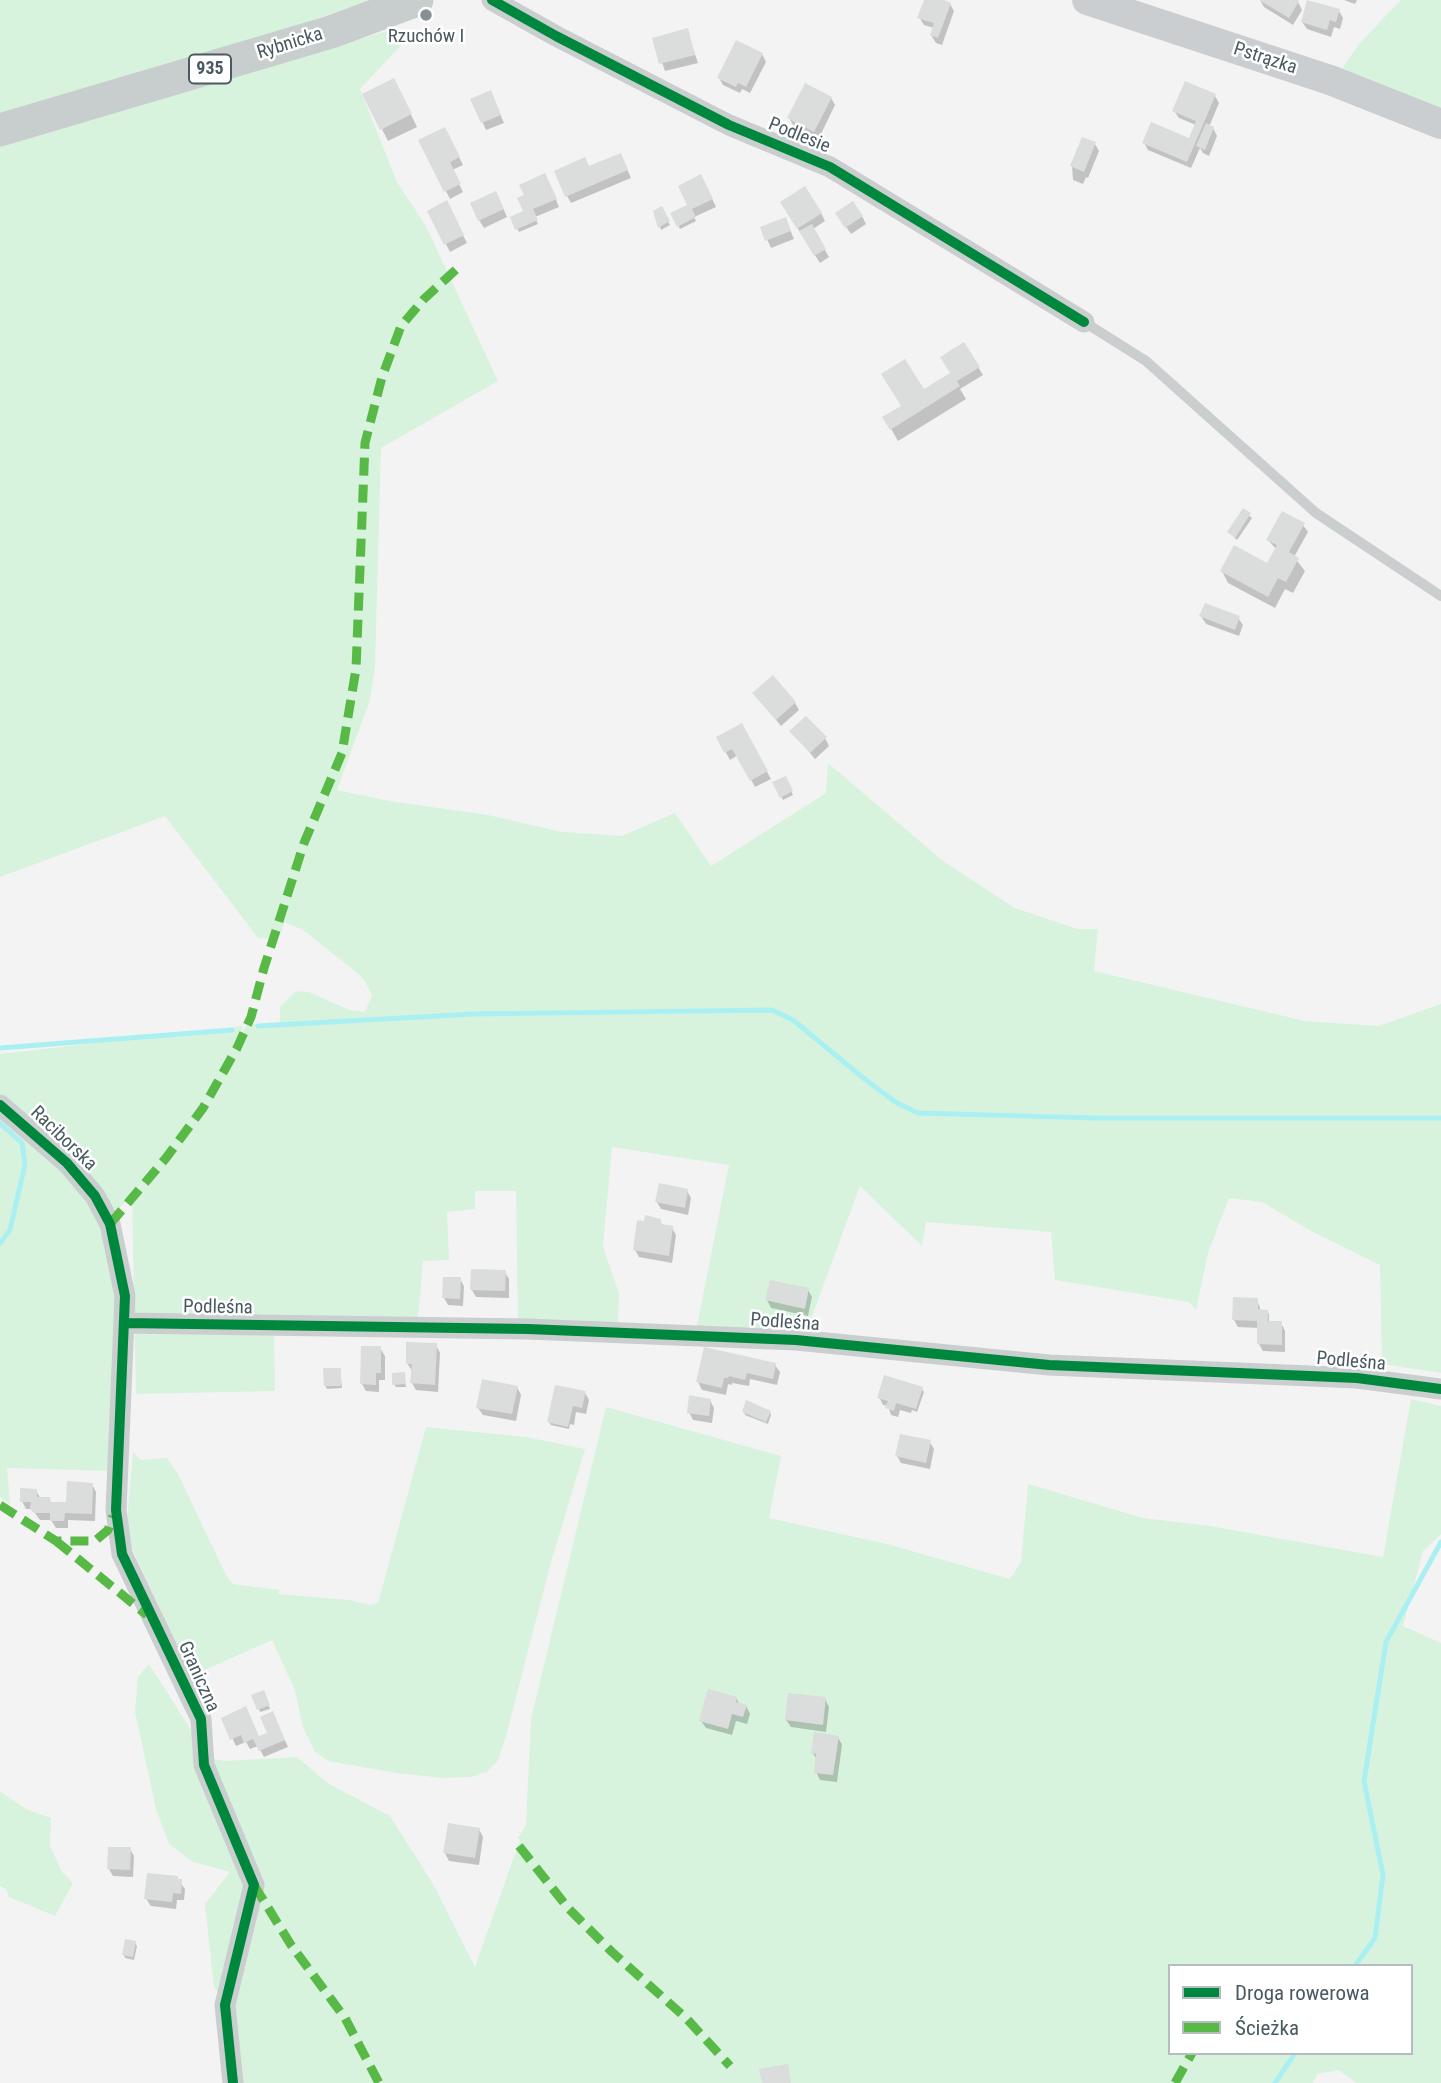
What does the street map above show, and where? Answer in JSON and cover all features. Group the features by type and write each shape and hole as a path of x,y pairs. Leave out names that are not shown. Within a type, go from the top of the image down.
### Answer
{"main road":[{"name":"Rybnicka","path":"0,130 331,32 417,0"},
{"name":"Pstrązka","path":"1087,0 1330,80 1441,124"}],"street":[{"name":"Podlesie","path":"492,0 729,125 830,167 1084,322"},
{"name":"Raciborska","path":"0,1105 67,1163 95,1196 110,1224 125,1296 125,1324"},
{"name":"Podleśna","path":"125,1324 528,1329 796,1340 1049,1365 1357,1378 1441,1389"},
{"name":"Graniczna","path":"125,1324 116,1510 122,1554 201,1719 204,1765 254,1885 225,2005 233,2083"}],"lane":[{"path":"1084,322 1146,361 1316,513 1441,596"}],"green space":[{"path":"0,0 374,0 160,72 0,119"},
{"path":"1401,0 1441,0 1441,135 1341,70 1359,44"},
{"path":"397,28 405,41 360,89 397,182 426,226 498,381 381,448 375,667 370,700 337,790 389,801 488,815 562,832 622,836 675,813 711,866 826,793 828,763 943,861 1015,908 1077,929 1098,929 1094,971 1305,1021 1379,1026 1441,1004 1441,1373 1382,1364 1380,1265 1311,1231 1262,1202 1229,1198 1208,1253 1196,1310 1189,1302 1055,1280 1051,1232 926,1222 922,1246 860,1186 807,1330 697,1326 729,1165 612,1147 603,1247 619,1293 618,1325 518,1321 516,1191 475,1191 475,1209 447,1212 449,1260 423,1261 417,1328 274,1332 275,1391 136,1394 132,1200 143,1182 115,1213 0,1098 0,1054 243,1026 239,1038 248,1023 283,1027 280,1023 280,1007 296,991 309,992 349,1010 365,1012 372,995 356,972 303,930 285,922 278,939 258,938 165,816 0,877 0,143"},
{"path":"0,1105 95,1196 111,1262 119,1331 109,1471 7,1468 10,1504 0,1497"},
{"path":"1411,1399 1441,1406 1441,1534 1423,1551 1403,1626 1441,1643 1441,2083 1356,2083 1339,2070 1317,2074 1313,2083 241,2083 235,2007 214,1988 205,1904 230,1872 193,1862 169,1844 156,1809 135,1712 138,1677 149,1664 209,1758 225,1761 297,1757 329,1784 390,1816 433,1884 475,1967 520,1840 518,1838 526,1825 531,1719 606,1407 781,1456 769,1518 887,1544 1010,1579 1021,1562 1028,1484 1143,1518 1210,1526 1383,1557"},
{"path":"426,1427 526,1437 585,1449 550,1566 505,1740 498,1760 488,1771 471,1777 443,1778 397,1773 328,1761 315,1752 308,1738 302,1724 295,1690 272,1640 191,1676 129,1542 127,1523 133,1452 141,1460 167,1458 178,1474 226,1575 233,1584 279,1590 278,1594 349,1600 370,1605 378,1603"},
{"path":"0,1791 26,1809 51,1818 50,1846 62,1872 73,1883 55,1916 9,1897 6,1889 0,1886"}],"building":[{"path":"924,0 944,0 951,3 938,38 930,35 934,23 917,18"},
{"path":"1259,0 1297,0 1299,1 1289,18"},
{"path":"1307,0 1340,9 1336,22 1330,20 1327,30 1301,22"},
{"path":"688,28 695,55 659,64 652,38"},
{"path":"736,40 763,53 746,87 738,83 736,87 717,78"},
{"path":"394,78 412,114 380,130 362,94"},
{"path":"1185,81 1216,94 1187,162 1142,143 1151,122 1189,138 1196,121 1172,111"},
{"path":"805,83 832,97 814,132 787,118"},
{"path":"491,90 501,115 481,123 470,99"},
{"path":"1206,123 1214,127 1205,150 1196,146"},
{"path":"445,127 460,157 450,162 461,184 444,192 418,140"},
{"path":"1082,137 1096,142 1084,172 1070,166"},
{"path":"621,153 628,170 565,197 554,171 585,157 589,166"},
{"path":"545,173 557,199 533,209 538,220 515,230 510,217 523,211 517,198 524,195 519,185"},
{"path":"701,174 713,199 692,209 696,217 677,227 670,213 687,205 678,186"},
{"path":"805,186 822,213 797,229 780,202"},
{"path":"496,191 504,209 478,221 470,203"},
{"path":"447,200 464,235 444,245 427,211"},
{"path":"853,201 863,216 845,228 835,213"},
{"path":"662,206 670,221 658,228 653,211"},
{"path":"786,217 791,231 765,241 760,227"},
{"path":"812,224 826,249 814,256 799,231"},
{"path":"964,342 980,367 957,381 960,386 890,430 882,417 901,406 881,374 905,359 924,389 950,373 940,357"},
{"path":"1243,508 1251,513 1235,538 1227,532"},
{"path":"1282,511 1305,523 1289,552 1299,558 1286,582 1278,578 1268,597 1220,571 1234,545 1267,563 1277,545 1266,540"},
{"path":"1205,603 1240,616 1235,630 1199,616"},
{"path":"773,675 796,702 776,720 752,693"},
{"path":"806,716 827,737 810,753 789,731"},
{"path":"742,723 768,771 750,781 732,749 724,753 716,737"},
{"path":"786,776 793,791 780,798 772,782"},
{"path":"659,1183 688,1189 685,1208 655,1202"},
{"path":"645,1215 661,1219 661,1224 673,1226 669,1256 633,1250 637,1220 644,1221"},
{"path":"471,1269 506,1270 505,1291 470,1290"},
{"path":"443,1277 461,1277 460,1299 442,1298"},
{"path":"770,1280 809,1288 805,1309 765,1300"},
{"path":"1233,1297 1258,1298 1258,1309 1268,1310 1268,1321 1282,1321 1282,1345 1257,1344 1257,1321 1232,1320"},
{"path":"406,1342 437,1343 435,1385 410,1383 412,1364 406,1364"},
{"path":"361,1346 381,1346 381,1373 376,1373 376,1385 360,1384"},
{"path":"704,1347 776,1363 773,1379 747,1373 745,1380 729,1376 724,1378 722,1388 696,1382"},
{"path":"323,1368 341,1368 341,1386 324,1386"},
{"path":"405,1372 406,1384 392,1385 392,1373"},
{"path":"884,1375 923,1387 916,1409 896,1403 894,1411 885,1408 888,1401 877,1398"},
{"path":"482,1379 518,1386 512,1414 476,1408"},
{"path":"555,1385 586,1391 582,1408 573,1406 568,1427 547,1422"},
{"path":"689,1395 711,1399 709,1416 687,1413"},
{"path":"746,1400 771,1411 766,1422 742,1412"},
{"path":"900,1434 931,1440 926,1463 895,1456"},
{"path":"67,1481 93,1483 92,1514 65,1513 64,1521 50,1521 50,1513 34,1513 30,1509 31,1502 20,1502 20,1488 37,1489 37,1497 50,1497 50,1502 66,1502"},
{"path":"708,1689 737,1697 736,1702 747,1705 743,1717 732,1714 728,1729 699,1721"},
{"path":"264,1690 270,1705 257,1710 251,1695"},
{"path":"788,1693 826,1697 823,1725 785,1720"},
{"path":"246,1706 259,1736 267,1733 260,1717 273,1711 285,1740 259,1751 253,1739 244,1743 241,1735 230,1740 221,1718"},
{"path":"814,1732 839,1736 833,1775 814,1773 816,1754 811,1753"},
{"path":"448,1823 480,1828 475,1858 443,1853"},
{"path":"108,1847 131,1847 130,1870 107,1869"},
{"path":"147,1873 178,1876 178,1879 182,1879 181,1894 173,1893 172,1902 144,1899"},
{"path":"125,1939 136,1941 133,1957 122,1955"},
{"path":"788,2064 791,2083 762,2083 759,2069"}],"waterway":[{"path":"258,1026 473,1014 772,1010 793,1020 867,1081 897,1103 918,1113 1096,1118 1441,1118"},
{"path":"0,1048 232,1030"},
{"path":"0,1123 22,1143 25,1164 10,1230 0,1243"},
{"path":"1356,1964 1375,1938 1383,1875 1364,1781 1386,1642 1441,1542"},
{"path":"1275,2083 1294,2055"}],"marked path":[{"path":"110,1224 166,1158 203,1108 251,1017 304,843 342,753 356,669 365,443 382,377 401,326 424,299 462,264"},
{"path":"0,1505 56,1541 95,1541 108,1530 113,1516"},
{"path":"56,1541 147,1615"},
{"path":"519,1846 568,1908 612,1952 686,2018 730,2066"},
{"path":"254,1885 291,1945 345,2018 379,2083"},
{"path":"1175,2083 1191,2055"}],"cycle path":[{"path":"492,0 729,125 830,167 1084,322"},
{"path":"0,1105 67,1163 95,1196 110,1224 125,1296 116,1510 122,1554 201,1719 204,1765 254,1885 225,2005 233,2083"},
{"path":"125,1323 528,1329 796,1340 1049,1365 1357,1378 1441,1389"}],"place":[{"name":"Rzuchów I","path":"426,15"}]}
